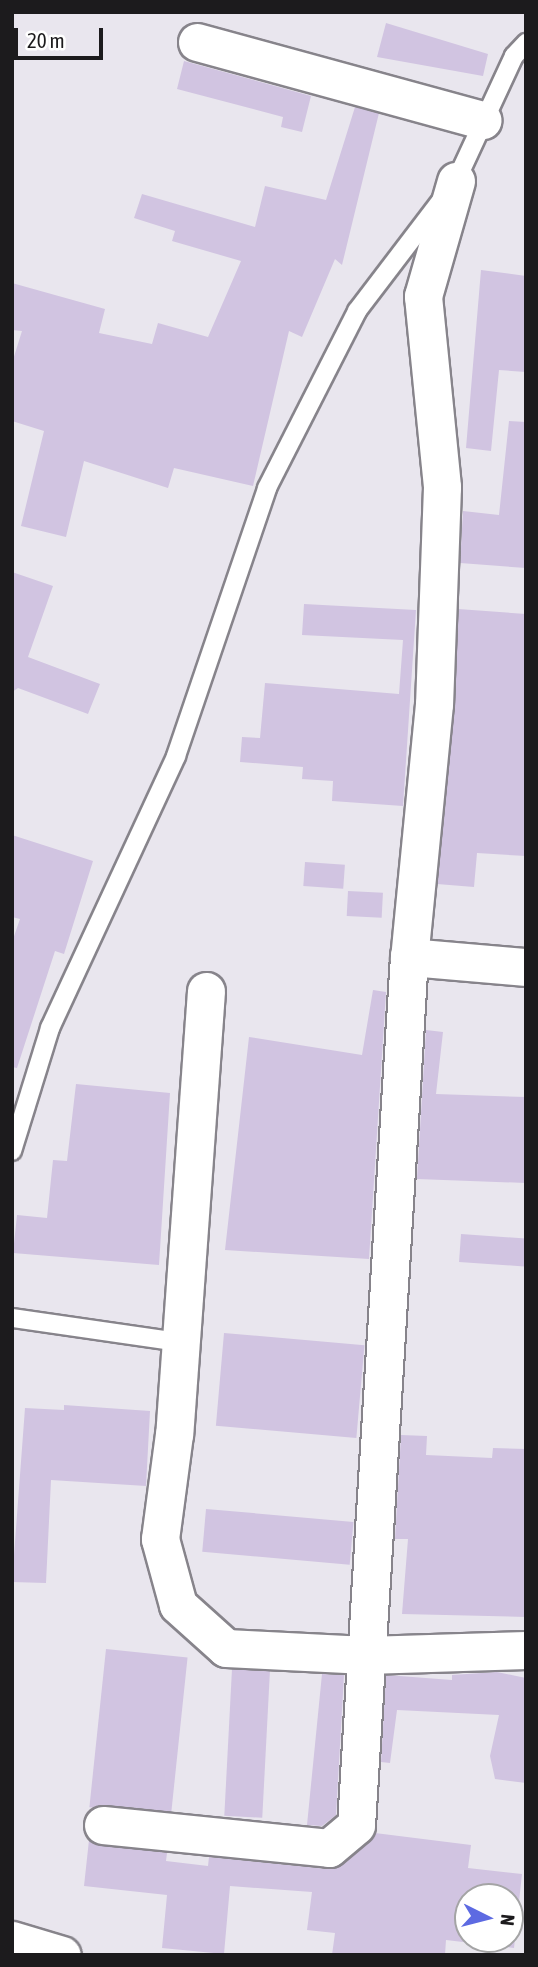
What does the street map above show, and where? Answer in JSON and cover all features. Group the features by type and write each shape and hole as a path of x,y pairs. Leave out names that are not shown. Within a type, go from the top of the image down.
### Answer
{"street":[{"path":"197,42 483,120"},
{"path":"103,1825 329,1848 356,1825 410,957 434,704 443,487 423,296 456,181"},
{"path":"410,957 526,967"},
{"path":"206,991 178,1342 174,1434 160,1539 178,1605 226,1648 366,1655 526,1650"},
{"path":"12,1940 62,1955"}],"lane":[{"path":"12,1152 50,1028 176,756 267,488 357,312 456,181 483,120 526,43"},
{"path":"12,1318 178,1342"}],"building":[{"path":"386,23 488,54 483,76 377,57"},
{"path":"184,61 311,96 302,132 281,127 283,117 177,89"},
{"path":"355,107 379,113 342,265 335,259 302,337 289,331 253,486 174,468 168,488 84,461 66,537 21,526 44,431 12,421 12,363 22,331 12,330 12,283 105,309 99,333 152,344 158,323 208,337 241,261 172,241 175,231 134,218 142,194 255,227 265,186 326,200"},
{"path":"481,270 526,276 526,372 499,370 491,451 466,448"},
{"path":"509,421 526,422 526,568 460,563 463,511 499,515"},
{"path":"12,572 53,586 28,657 100,684 88,714 18,688 12,692"},
{"path":"304,604 416,610 403,806 332,801 333,781 302,779 303,767 240,762 242,737 260,738 265,683 399,694 403,640 302,635"},
{"path":"458,609 526,614 526,856 477,853 474,887 437,884"},
{"path":"12,835 93,861 64,954 55,951 17,1068 12,1067 12,942 20,919 12,917"},
{"path":"305,862 345,865 343,889 303,886"},
{"path":"348,891 383,893 382,918 347,916"},
{"path":"373,990 386,992 369,1259 225,1250 249,1037 362,1055"},
{"path":"426,1030 443,1032 436,1094 526,1097 526,1183 417,1179"},
{"path":"76,1084 170,1093 159,1265 13,1253 17,1215 47,1218 53,1160 67,1161"},
{"path":"461,1234 526,1239 524,1266 459,1262"},
{"path":"224,1333 364,1345 356,1438 216,1426"},
{"path":"64,1405 150,1411 146,1486 51,1480 46,1583 12,1582 25,1408 64,1410"},
{"path":"401,1435 427,1436 426,1455 492,1458 493,1448 526,1449 526,1617 402,1614 408,1539 395,1539"},
{"path":"206,1509 353,1522 350,1565 202,1552"},
{"path":"106,1649 188,1658 171,1816 89,1807"},
{"path":"232,1669 270,1671 262,1818 224,1816"},
{"path":"497,1672 526,1678 526,1783 495,1779 490,1756 499,1715 397,1710 390,1763 381,1762 386,1675 452,1680 452,1675"},
{"path":"322,1674 344,1675 336,1815 322,1826 307,1825"},
{"path":"375,1833 471,1845 468,1868 522,1874 521,1883 454,1883 454,1941 446,1940 445,1955 332,1955 335,1933 307,1930 312,1892 230,1886 224,1954 162,1948 167,1895 84,1886 89,1840 167,1853 166,1861 208,1866 209,1857 327,1869 343,1864"}]}
